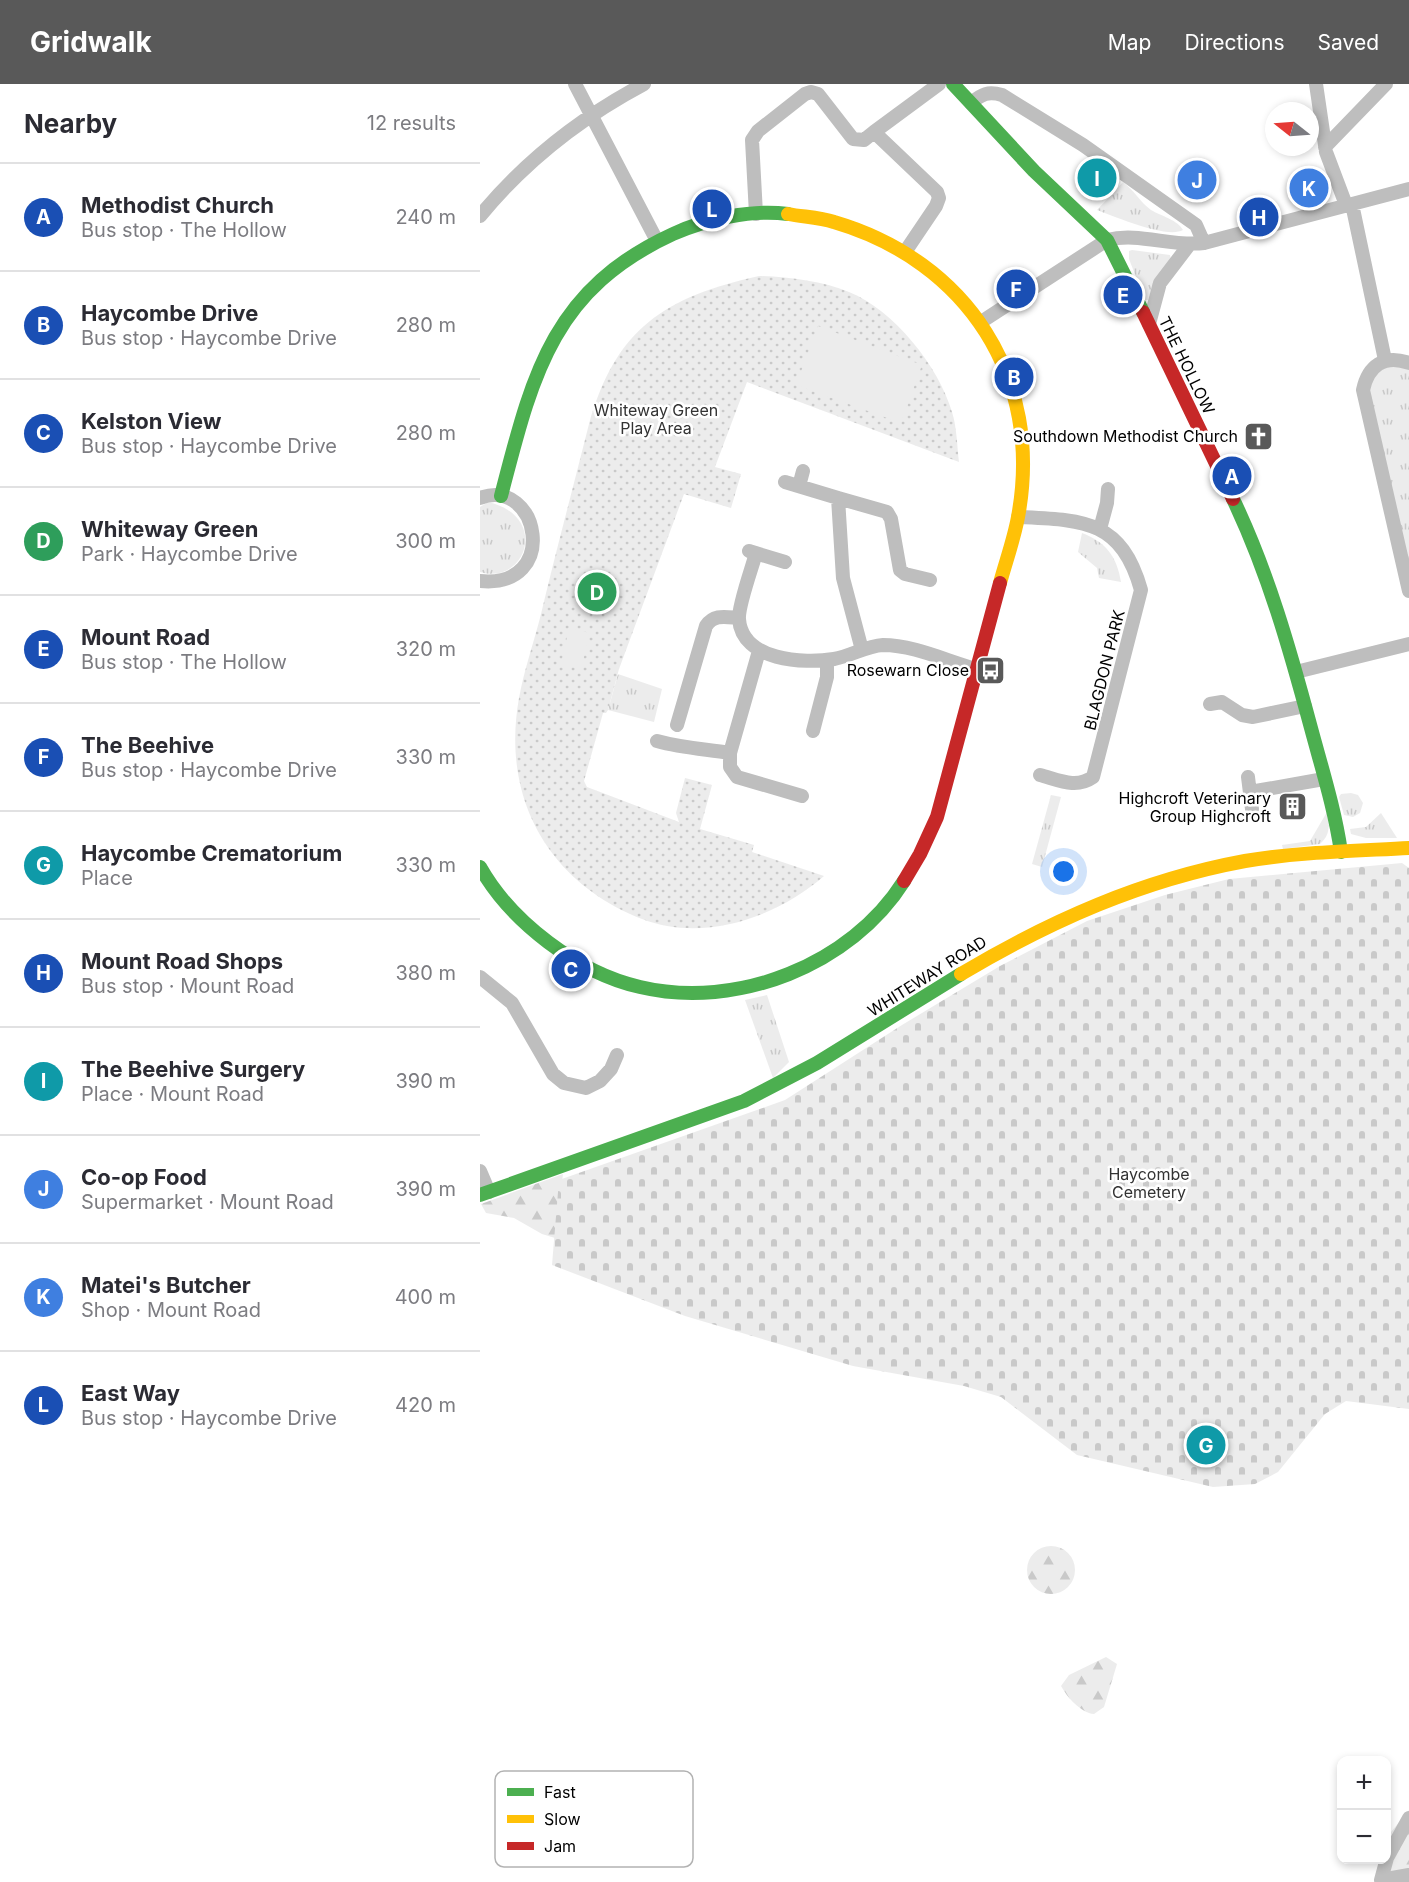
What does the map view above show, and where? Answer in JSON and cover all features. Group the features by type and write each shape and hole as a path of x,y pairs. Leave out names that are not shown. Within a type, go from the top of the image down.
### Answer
{"street":[{"path":"575,84 656,239"},
{"path":"480,216 525,165 591,114 644,84"},
{"path":"756,213 752,140 758,131 805,94 812,92 818,94 853,139 864,140 939,84"},
{"name":"THE HOLLOW","path":"953,84 1034,171 1107,240 1255,548 1296,672 1341,852"},
{"path":"1316,84 1325,147 1349,205 1385,360"},
{"path":"1325,147 1386,84"},
{"path":"971,103 981,94 992,92 1002,95 1083,145 1196,225 1203,243"},
{"path":"874,132 937,192 939,198 905,252"},
{"path":"981,322 1107,240 1122,236 1189,245 1203,243 1409,189"},
{"path":"482,874 528,925 560,950 632,985 677,992 745,989 784,977 814,964 858,935 900,889 916,864 936,817 1018,517 1023,462 1019,411 997,351 981,322 939,278 905,252 875,236 812,215 756,213 723,217 656,239 632,254 590,289 551,341 536,371 501,496"},
{"path":"1149,324 1160,283 1189,245"},
{"path":"1409,363 1394,359 1375,365 1366,376 1363,390 1409,591"},
{"path":"799,486 803,471"},
{"path":"785,482 887,512 891,519 900,570 905,574 930,580"},
{"path":"1100,529 1108,489"},
{"path":"480,498 501,496 516,503 526,512 533,528 534,548 524,568 512,577 496,582 480,581"},
{"path":"838,498 843,578 862,650"},
{"name":"BLAGDON PARK","path":"1018,517 1066,520 1100,529 1122,546 1134,567 1141,590 1093,777 1076,785 1040,775"},
{"path":"785,562 752,552 739,618 742,632 759,651 796,659 827,660 879,645 896,646 976,669"},
{"path":"677,725 706,626 710,620 718,616 739,618"},
{"path":"1296,672 1409,644"},
{"path":"759,651 730,753 730,767 737,777 802,796"},
{"path":"820,724 827,677 827,660"},
{"path":"1210,704 1222,702 1242,716 1253,717 1305,706"},
{"path":"657,741 690,750 702,747 730,753"},
{"path":"1248,777 1252,809"},
{"path":"1250,792 1324,779"},
{"name":"WHITEWAY ROAD","path":"484,1193 744,1101 781,1084 896,1016 955,976 1027,936 1095,904 1172,878 1245,861 1409,848"},
{"path":"480,977 512,1004 553,1074 564,1083 586,1088 600,1081 611,1069 616,1055"},
{"path":"480,1171 484,1193"},
{"path":"1409,1818 1387,1858 1381,1880 1409,1875"}],"green space":[{"path":"1123,182 1151,210 1173,221 1183,230 1165,232 1128,222 1097,210"},
{"path":"1129,251 1170,255 1171,259 1154,282 1148,300 1145,300 1129,259"},
{"name":"Whiteway Green Play Area","path":"759,276 805,280 839,288 866,300 898,326 926,359 946,395 955,424 959,462 747,382 715,467 741,474 731,508 684,494 619,669 608,710 603,713 584,781 587,787 679,822 676,813 685,778 712,785 700,829 754,845 752,852 824,876 805,891 784,903 739,922 714,927 666,926 642,919 609,903 581,883 557,859 538,832 525,802 517,770 515,735 519,698 589,424 600,391 614,363 630,341 649,322 671,307 697,294"},
{"path":"818,326 922,365 901,423 796,385"},
{"path":"1395,364 1409,369 1409,568 1368,386 1378,370"},
{"path":"488,502 507,510 519,521 525,534 524,548 519,560 509,569 496,574 480,572 480,507"},
{"path":"1082,533 1098,541 1109,551 1117,565 1121,582 1099,578 1097,568 1078,552"},
{"path":"569,628 590,633 581,669 561,664"},
{"path":"618,674 662,689 654,722 608,710"},
{"path":"1341,794 1358,795 1363,803 1360,813 1353,817 1344,815 1339,797"},
{"path":"1051,795 1061,797 1042,867 1032,864"},
{"path":"1327,812 1328,833 1320,844 1283,849 1282,845 1310,841"},
{"path":"1381,813 1397,838 1366,838 1351,834 1350,829 1366,827"},
{"name":"Haycombe Cemetery","path":"1402,863 1409,868 1409,1409 1346,1401 1325,1414 1278,1472 1255,1484 1213,1487 1077,1455 1001,1397 964,1386 853,1366 685,1316 552,1265 559,1180 785,1100 1000,966 1087,921 1165,895 1229,879"},
{"path":"767,995 789,1062 773,1078 745,1000"},
{"path":"563,1174 555,1238 542,1234 514,1218 486,1213 481,1204"},
{"path":"1046,1546 1056,1546 1068,1553 1075,1565 1075,1575 1068,1587 1056,1594 1046,1594 1031,1583 1027,1575 1027,1565 1038,1550"},
{"path":"1106,1657 1117,1664 1104,1707 1094,1714 1089,1713 1075,1704 1061,1686 1069,1675"},
{"path":"1409,1810 1409,1882 1383,1882 1385,1864 1391,1864 1391,1832"}],"traffic: fast":[{"path":"953,84 1034,171 1107,240 1143,312"},
{"path":"501,496 524,413 553,341 573,310 599,282 632,256 686,229 729,216 759,213 788,214"},
{"path":"1233,499 1268,583 1286,641 1328,790 1341,852"},
{"path":"480,867 509,907 548,942 570,957 617,980 640,987 677,992 715,992 752,986 788,974 823,958 854,936 881,911 904,881"},
{"path":"480,1195 744,1101 817,1063 961,974"}],"traffic: slow":[{"path":"788,214 828,220 881,240 923,265 958,296 986,332 1006,373 1019,418 1023,466 1018,517 1000,583"},
{"path":"961,974 1063,920 1133,891 1170,879 1265,858 1409,848"}],"traffic: jam":[{"path":"1143,312 1233,499"},
{"path":"904,881 920,854 937,817 1000,583"}],"place":[{"name":"The Beehive Surgery","path":"1097,178"},
{"name":"Co-op Food","path":"1197,180"},
{"name":"Matei's Butcher","path":"1309,188"},
{"name":"East Way","path":"712,209"},
{"name":"Mount Road Shops","path":"1259,217"},
{"name":"The Beehive","path":"1016,289"},
{"name":"Mount Road","path":"1123,295"},
{"name":"Haycombe Drive","path":"1014,377"},
{"name":"Southdown Methodist Church","path":"1259,436"},
{"name":"Methodist Church","path":"1232,476"},
{"name":"Whiteway Green","path":"597,592"},
{"name":"Rosewarn Close","path":"990,670"},
{"name":"Highcroft Veterinary Group Highcroft","path":"1292,807"},
{"name":"Kelston View","path":"571,969"},
{"name":"Haycombe Crematorium","path":"1206,1445"}]}
